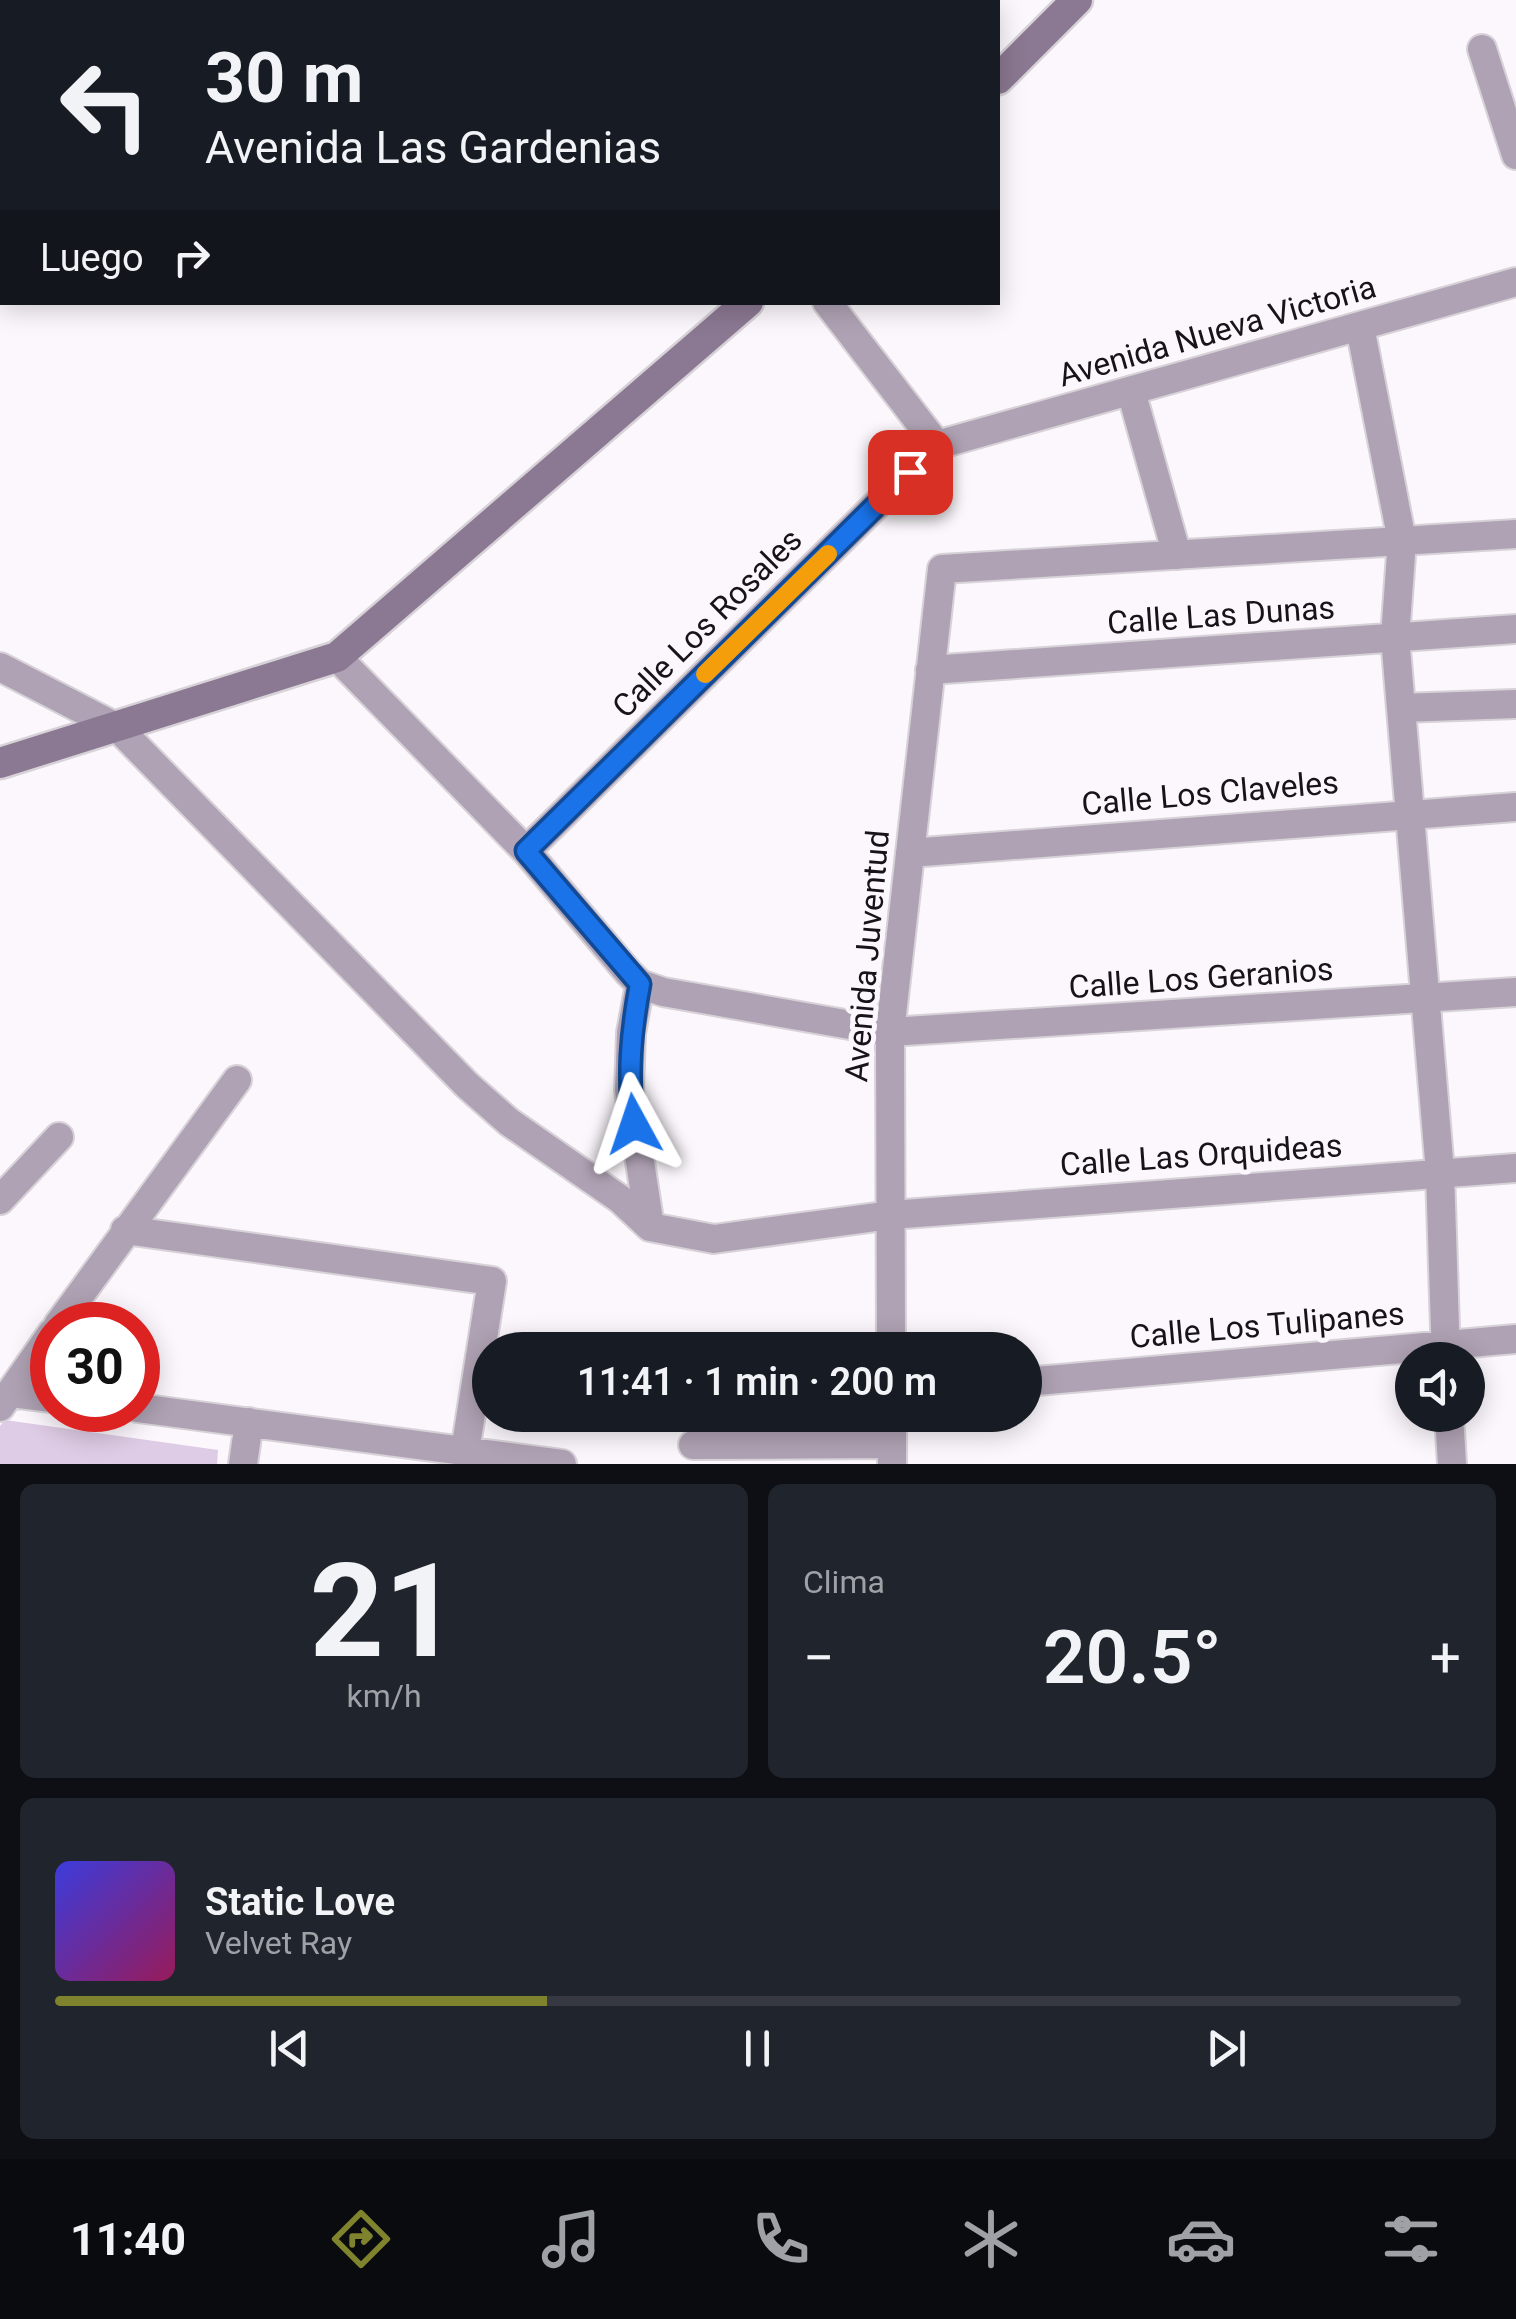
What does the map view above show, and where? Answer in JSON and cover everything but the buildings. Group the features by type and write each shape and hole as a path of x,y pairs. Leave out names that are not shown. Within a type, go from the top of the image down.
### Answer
{"street":[{"path":"1000,76 1078,0"},
{"path":"1482,49 1516,155"},
{"name":"Avenida Nueva Victoria","path":"938,446 1516,282"},
{"path":"0,762 337,657 745,305"},
{"path":"829,305 938,446"},
{"path":"1360,327 1402,542 1394,638 1440,1172 1446,1342"},
{"path":"1130,392 1177,555 1516,534"},
{"name":"Calle Los Rosales","path":"526,851 938,446"},
{"name":"Avenida Juventud","path":"891,1332 890,1032 942,569 1177,555"},
{"name":"Calle Las Dunas","path":"930,670 1516,629"},
{"path":"337,657 526,851 640,984 631,1033 629,1090 650,1227"},
{"path":"0,667 118,728 467,1086 509,1122 620,1199 650,1227"},
{"path":"1400,708 1516,704"},
{"name":"Calle Los Claveles","path":"910,853 1409,812 1516,807"},
{"name":"Calle Los Geranios","path":"640,984 890,1032 1516,992"},
{"path":"74,1302 237,1080"},
{"path":"0,1200 59,1137"},
{"name":"Calle Las Orquideas","path":"650,1227 714,1239 891,1215 1516,1168"},
{"path":"125,1230 492,1281 464,1458"},
{"name":"Calle Los Tulipanes","path":"1485,1345 1516,1339"},
{"name":"Calle Los Tulipanes","path":"1042,1381 1395,1356"},
{"path":"5,1400 30,1364"},
{"path":"5,1400 30,1399"},
{"path":"160,1411 464,1458 562,1464"},
{"path":"242,1464 250,1422"},
{"path":"1450,1432 1452,1464"},
{"path":"693,1445 892,1454"}],"shaded area":[{"path":"5,1420 30,1424 30,1432 90,1432 218,1450 217,1464 0,1464 0,1426"}],"slow traffic":[{"path":"705,674 828,554"}],"route":[{"path":"634,1124 629,1090 631,1033 640,984 526,851 910,472"}]}
